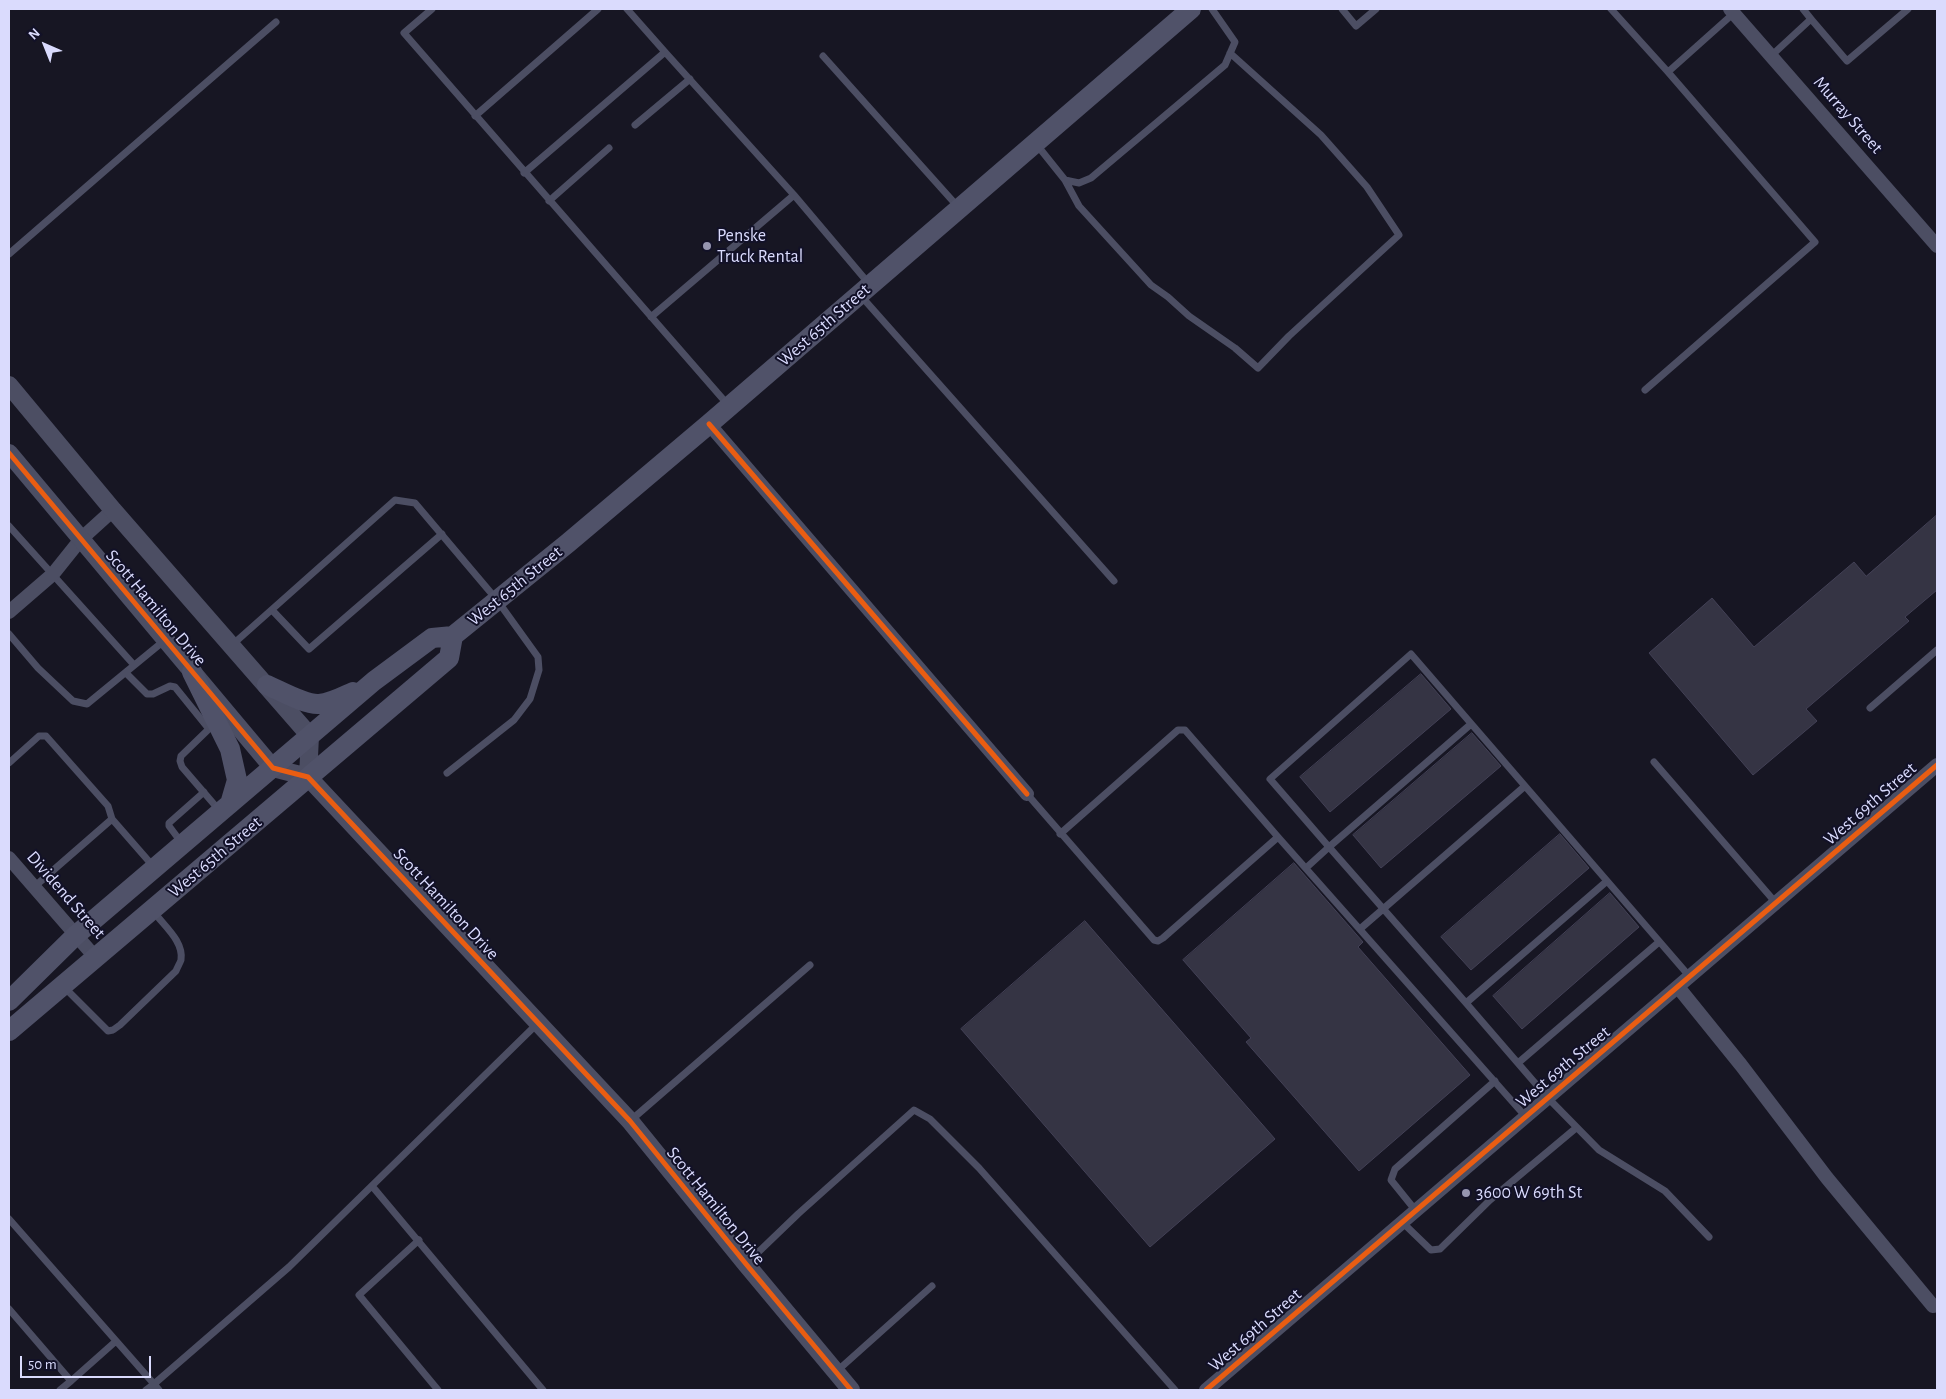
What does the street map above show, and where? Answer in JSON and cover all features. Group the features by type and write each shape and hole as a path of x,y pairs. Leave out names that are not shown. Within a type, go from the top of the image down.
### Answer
{"main road":[{"name":"West 65th Street","path":"9,1000 76,936 374,681 432,638 453,636 568,543 1191,9"},
{"name":"West 65th Street","path":"9,1031 449,658 453,636"},
{"path":"192,672 218,721 230,749 237,780 225,808"},
{"path":"267,685 301,700 318,704 338,699 374,681"}],"street":[{"name":"Murray Street","path":"1732,11 1937,246"},
{"name":"Scott Hamilton Drive","path":"9,385 113,510 310,736"},
{"path":"709,424 1027,794"},
{"name":"Scott Hamilton Drive","path":"9,453 192,672"},
{"path":"9,612 53,574 81,540 113,510"},
{"path":"218,721 273,768 308,777 310,736"},
{"name":"West 69th Street","path":"1206,1390 1937,765"},
{"name":"Scott Hamilton Drive","path":"308,777 630,1121 851,1390"},
{"name":"Dividend Street","path":"9,858 95,957"},
{"path":"1678,987 1742,1065 1827,1178 1935,1309"}],"lane":[{"path":"432,9 404,33 729,406"},
{"path":"475,116 598,9"},
{"path":"627,9 794,195 865,289 1114,581"},
{"path":"1066,180 1079,183 1092,178 1225,66 1235,42 1212,9"},
{"path":"1342,9 1356,26 1376,9"},
{"path":"1611,9 1815,242 1644,390"},
{"path":"1803,9 1848,61 1908,9"},
{"path":"1668,72 1732,11"},
{"path":"1771,56 1811,18"},
{"path":"9,254 276,22"},
{"path":"524,173 665,52"},
{"path":"1035,143 1066,180 1079,206 1151,285 1189,316 1235,348 1258,368 1289,336 1399,235 1367,187 1321,135 1230,53"},
{"path":"823,56 960,208"},
{"path":"635,125 690,79"},
{"path":"549,201 609,148"},
{"path":"651,317 794,195"},
{"path":"232,645 395,500 415,503 497,600 538,657 539,670 530,699 514,720 447,773"},
{"path":"9,526 34,557 53,574 134,665"},
{"path":"272,610 309,649 442,534"},
{"path":"9,634 38,668 73,701 87,704 165,640"},
{"path":"1870,708 1937,650"},
{"path":"1690,977 1410,654 1270,778 1328,847 1576,1128 1599,1150 1665,1191 1709,1238"},
{"path":"126,672 147,694 153,694 170,686 175,687 218,721 181,756 180,761 204,792 225,808"},
{"path":"1306,868 1471,724"},
{"path":"1060,834 1178,730 1185,730 1526,1116"},
{"path":"9,763 39,736 46,736 108,806 112,819 155,868"},
{"path":"1654,762 1776,903"},
{"path":"1360,929 1525,786"},
{"path":"183,844 169,826 169,823 204,792"},
{"path":"1027,794 1154,940 1158,941 1278,837"},
{"path":"34,887 112,819"},
{"path":"1466,1002 1607,881"},
{"path":"62,985 108,1031 120,1026 176,971 181,960 180,950 172,933 163,925 152,909"},
{"path":"1518,1063 1659,942"},
{"path":"630,1121 810,965"},
{"path":"146,1390 289,1267 538,1023"},
{"path":"1416,1211 1392,1180 1395,1169 1495,1081"},
{"path":"746,1264 798,1214 914,1110 930,1119 979,1168 1174,1390"},
{"path":"1402,1222 1431,1250 1440,1249 1490,1200 1576,1128"},
{"path":"372,1186 543,1390"},
{"path":"9,1219 159,1390"},
{"path":"419,1240 359,1295 438,1390"},
{"path":"837,1371 932,1286"},
{"path":"9,1309 71,1380"},
{"path":"60,1390 116,1341"}],"building":[{"path":"1937,515 1937,590 1905,617 1909,621 1806,709 1817,721 1753,775 1649,653 1712,598 1754,647 1854,562 1866,576"},
{"path":"1421,674 1451,709 1330,812 1300,777"},
{"path":"1472,733 1501,766 1381,868 1353,835"},
{"path":"1560,834 1589,868 1471,970 1441,937"},
{"path":"1294,863 1363,942 1358,947 1470,1075 1359,1171 1246,1042 1251,1038 1183,960"},
{"path":"1610,893 1639,927 1522,1029 1493,996"},
{"path":"1085,921 1275,1139 1150,1247 961,1029"}],"cycle path":[{"path":"709,424 1027,794"},
{"path":"9,453 273,768 308,777 630,1121 851,1390"},
{"path":"1206,1390 1937,765"}],"place":[{"name":"Penske Truck Rental","path":"707,246"},
{"name":"3600 W 69th St","path":"1466,1193"}]}
